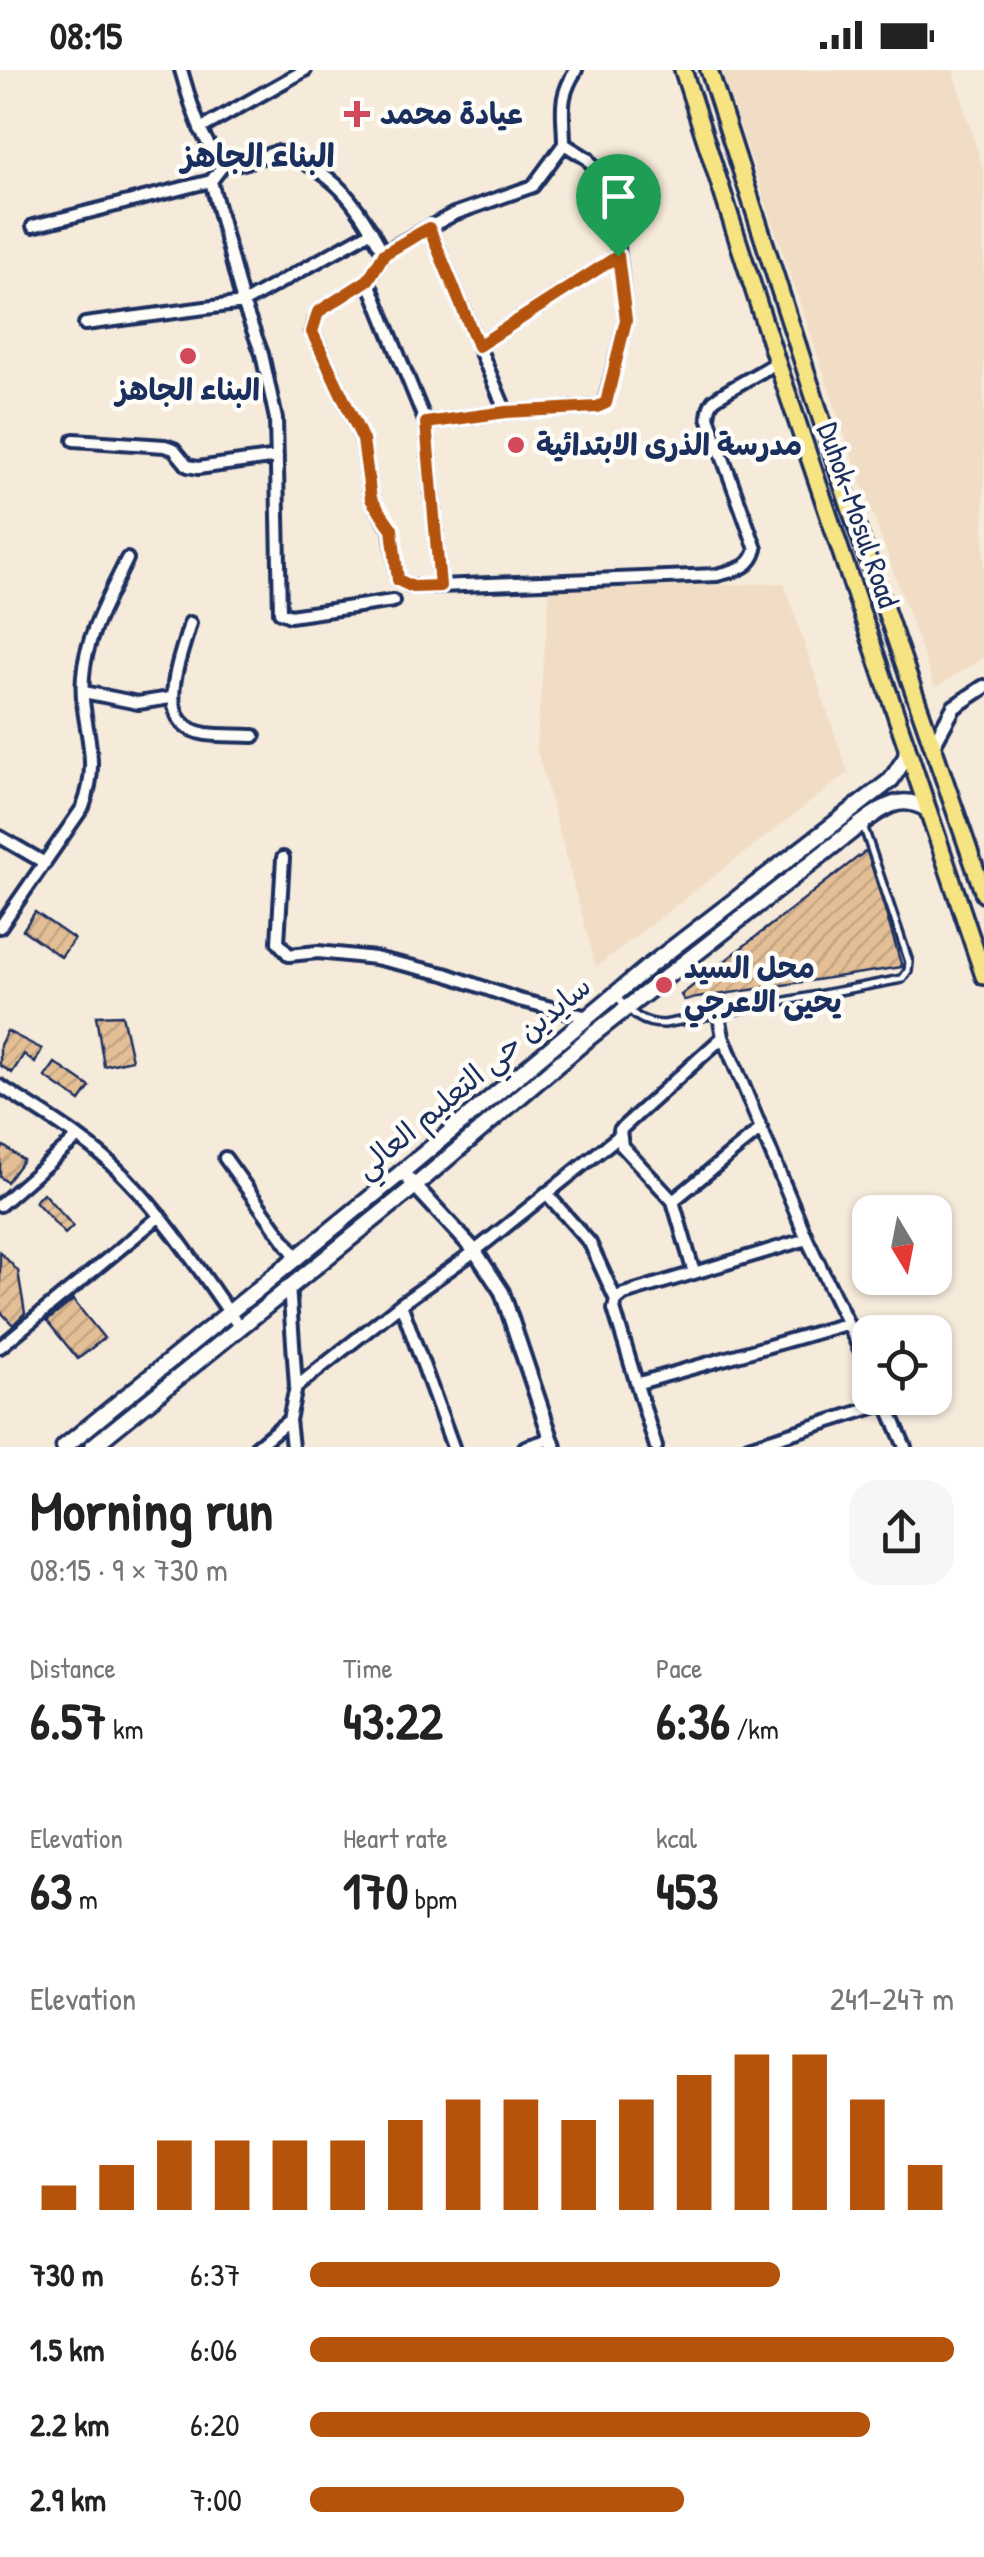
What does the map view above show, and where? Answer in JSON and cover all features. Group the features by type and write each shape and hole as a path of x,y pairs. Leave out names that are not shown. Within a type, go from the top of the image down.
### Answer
{"highway":[{"name":"Duhok-Mosul Road","path":"683,70 776,362 984,976"},
{"name":"Duhok-Mosul Road","path":"709,70 848,502 984,894"}],"main road":[{"name":"سايدين حي التعليم العالي","path":"64,1447 615,995 891,780 906,757 907,744"},
{"name":"سايدين حي التعليم العالي","path":"92,1447 415,1186 626,1008 862,823 893,803 911,802 928,810"}],"street":[{"path":"181,70 200,128 215,154 225,163 238,165 278,152 320,171 350,195 384,254"},
{"path":"200,128 305,70"},
{"path":"576,70 564,89 560,107 564,144 533,186 454,214 384,254 368,280 318,312 312,332 363,440 371,499 392,529 398,580 413,587 440,586 717,575 745,567 753,560 756,548 708,416 710,404 722,393 745,384 776,362"},
{"path":"426,423 606,403 626,320 618,256 603,179 588,159 564,144"},
{"path":"33,226 211,181 225,163"},
{"path":"211,181 242,303 262,354 276,419 280,612 290,616 394,601"},
{"path":"429,228 506,412"},
{"path":"85,324 242,303 372,230"},
{"path":"478,346 618,256"},
{"path":"368,280 426,423 440,586"},
{"path":"74,440 164,446 174,449 188,466 198,468 277,457"},
{"path":"0,927 83,806 93,774 84,692 86,660 102,609 127,560"},
{"path":"190,624 170,698 179,719 203,734 254,736"},
{"path":"933,745 954,707 984,687"},
{"path":"84,692 138,703 170,698"},
{"path":"0,836 45,862"},
{"path":"283,858 278,942 289,955 318,952 374,958 446,974 519,1000 588,1017"},
{"path":"719,1015 723,1037 761,1130 852,1336"},
{"path":"694,1273 673,1201 622,1146 619,1136 620,1130 723,1037"},
{"path":"0,1086 78,1137 124,1176 160,1216 240,1328"},
{"path":"673,1201 761,1130"},
{"path":"296,1387 401,1304 475,1252 619,1136"},
{"path":"0,1205 78,1137"},
{"path":"224,1158 296,1258"},
{"path":"402,1172 475,1252 509,1306 552,1443 525,1447"},
{"path":"546,1193 590,1243 616,1300 614,1308 656,1447"},
{"path":"0,1347 160,1216"},
{"path":"616,1300 624,1294 807,1239"},
{"path":"289,1285 296,1387 289,1420 292,1447"},
{"path":"401,1304 453,1447"},
{"path":"638,1383 846,1324"},
{"path":"748,1447 852,1411"},
{"path":"892,1415 906,1447"},
{"path":"256,1447 289,1420"}],"lane":[{"path":"615,995 638,1019 650,1024 719,1015 902,979 909,962 862,823"}],"shaded area":[{"path":"721,70 953,70 984,173 984,657 935,688 846,439"},
{"path":"784,583 848,773 596,967 536,747 550,590"}],"building":[{"path":"867,850 902,967 684,1000 681,995"},
{"path":"35,912 74,939 61,957 23,930"},
{"path":"122,1015 132,1060 104,1066 96,1016"},
{"path":"7,1031 42,1049 35,1063 24,1054 12,1073 0,1065 0,1045"},
{"path":"55,1063 90,1087 80,1101 45,1077"},
{"path":"4,1146 23,1160 7,1182 0,1177 0,1152"},
{"path":"43,1193 73,1226 65,1234 35,1201"},
{"path":"0,1252 18,1271 25,1313 13,1325 0,1311"},
{"path":"73,1300 104,1338 78,1359 47,1321"}],"place":[{"name":"عيادة محمد","path":"357,114"},
{"name":"البناء الجاهز","path":"188,356"},
{"name":"مدرسة الذرى الابتدائية","path":"516,445"},
{"name":"محل السيد يحيى الاعرجي","path":"664,985"}],"district":[{"name":"البناء الجاهز","path":"258,156"}],"route":[{"path":"429,228 478,346 618,256 626,320 606,403 426,423 440,586 404,585 398,580 392,529 371,499 363,440 312,332 318,312 368,280 384,254 429,228"}]}
